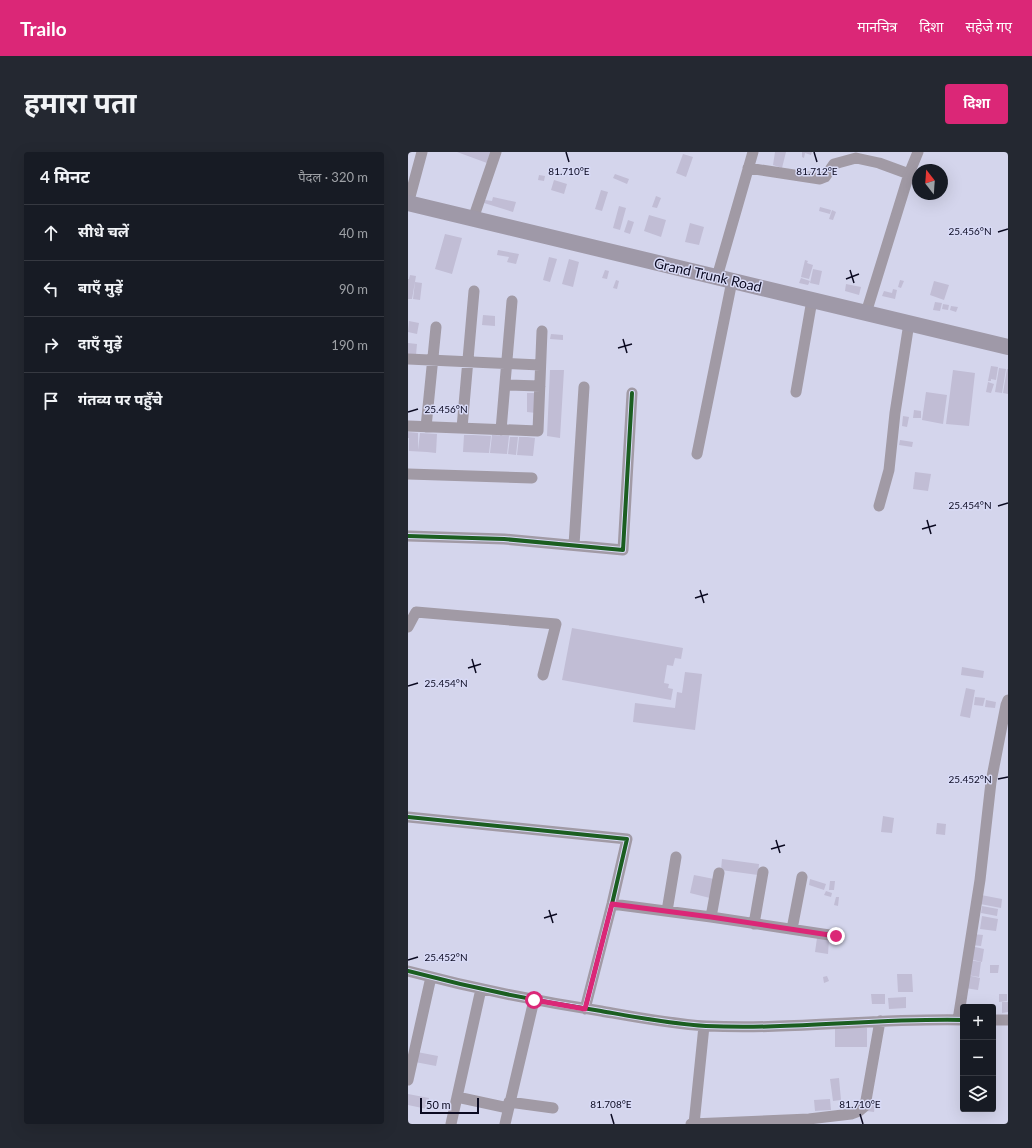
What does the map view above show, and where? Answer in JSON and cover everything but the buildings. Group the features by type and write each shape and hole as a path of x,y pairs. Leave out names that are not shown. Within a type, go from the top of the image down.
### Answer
{"highway":[{"name":"Grand Trunk Road","path":"408,203 1008,347"}],"street":[{"path":"408,203 422,152"},
{"path":"473,219 496,152"},
{"path":"697,454 724,279 748,168 753,152"},
{"path":"866,313 909,174 918,152"},
{"path":"748,168 820,179 825,177 834,164 856,158 879,163 909,174"},
{"path":"462,428 474,291"},
{"path":"796,392 812,300"},
{"path":"501,430 512,301"},
{"path":"879,506 889,470 895,413 909,323"},
{"path":"426,426 436,327"},
{"path":"408,426 538,431 542,332"},
{"path":"408,359 540,365"},
{"path":"505,385 540,386"},
{"path":"574,546 584,387"},
{"path":"408,536 504,539 623,550 632,393"},
{"path":"408,474 532,478"},
{"path":"408,627 416,612 556,624 543,675"},
{"path":"963,1004 980,880 991,782 1008,700"},
{"path":"408,817 627,839 585,1009"},
{"path":"667,911 676,857"},
{"path":"754,924 763,872"},
{"path":"711,917 719,873"},
{"path":"792,929 802,877"},
{"path":"612,904 836,936"},
{"path":"408,970 481,989 534,1000 642,1018 704,1026 769,1027 880,1021 960,1020"},
{"path":"408,1080 431,977"},
{"path":"451,1124 481,989"},
{"path":"505,1124 534,1000"},
{"path":"996,1020 1008,1020"},
{"path":"704,1026 692,1124 809,1119 851,1114 859,1111 865,1106 880,1021"},
{"path":"457,1097 509,1105 553,1108"}],"cycle path":[{"path":"408,536 504,539 623,550 632,393"},
{"path":"408,817 627,839 585,1009"},
{"path":"408,971 456,983 552,1003 680,1024 738,1027 960,1020"}],"route":[{"path":"534,1000 585,1009 612,904 836,936"}]}
